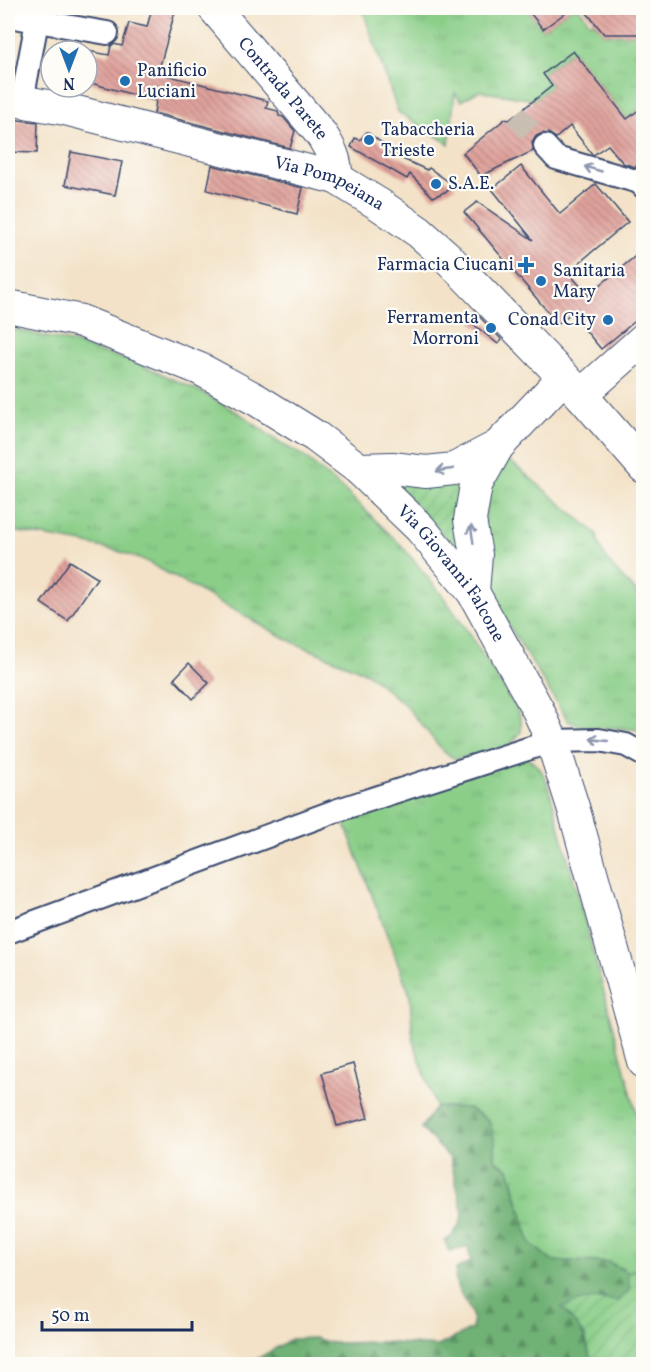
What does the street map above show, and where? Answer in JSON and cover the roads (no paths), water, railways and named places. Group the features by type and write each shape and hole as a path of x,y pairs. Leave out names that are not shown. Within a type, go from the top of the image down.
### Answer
{"main road":[{"name":"Contrada Parete","path":"214,8 321,134 335,162 336,178"},
{"name":"Via Pompeiana","path":"15,100 105,119 336,178 409,225 445,255 572,386 644,467"},
{"name":"Via Giovanni Falcone","path":"8,306 81,321 200,369 296,424 359,469 420,528 473,592 538,710 552,741 574,810 644,1062"},
{"path":"359,469 392,468 426,472 454,469 498,446 572,386 644,339"},
{"path":"473,592 476,555 470,520 476,485 498,446"}],"street":[{"path":"8,16 107,33"},
{"path":"15,100 37,21"},
{"path":"545,146 556,158 639,182 644,187"},
{"path":"8,932 335,811 552,741 600,740 626,745 644,755"}],"waterway":[{"path":"392,1364 397,1364"}],"tunnel":[{"path":"515,115 545,146"}],"place":[{"name":"Panificio Luciani","path":"125,81"},
{"name":"Tabaccheria Trieste","path":"369,140"},
{"name":"S.A.E.","path":"436,184"},
{"name":"Farmacia Ciucani","path":"526,265"},
{"name":"Sanitaria Mary","path":"541,281"},
{"name":"Conad City","path":"608,320"},
{"name":"Ferramenta Morroni","path":"491,328"}]}
